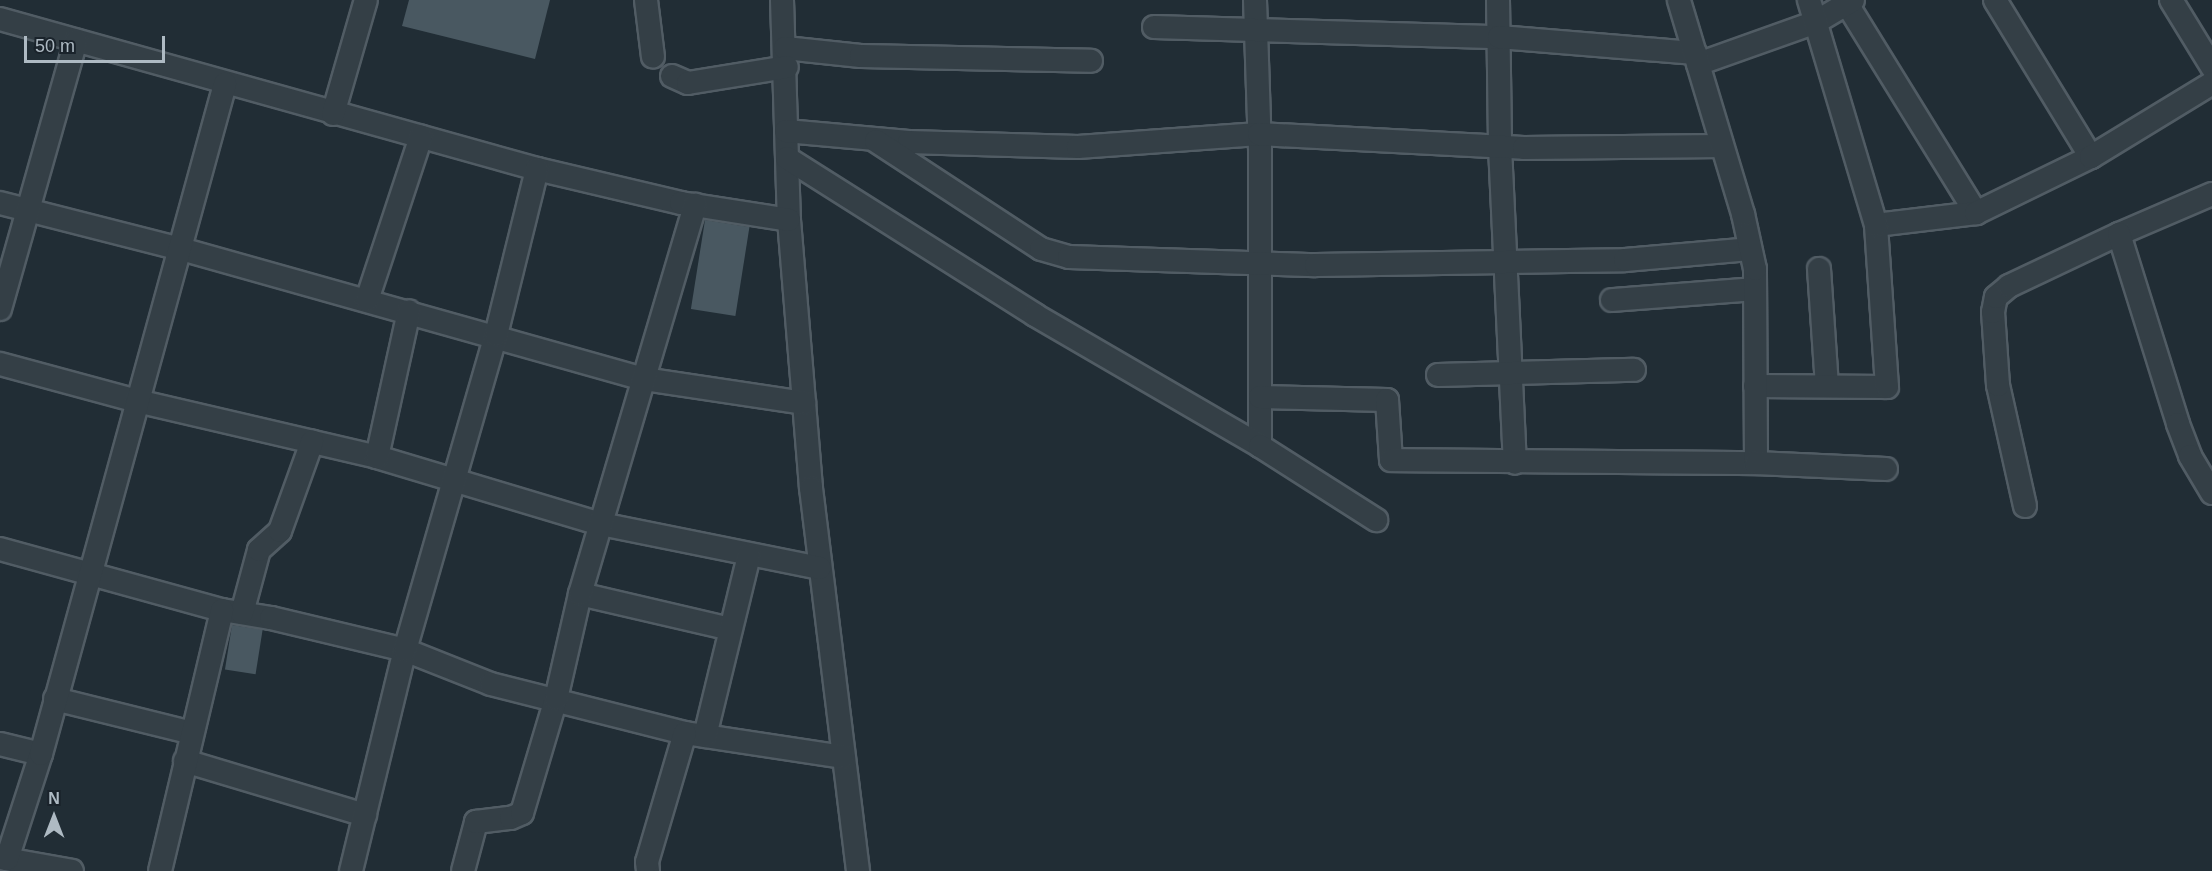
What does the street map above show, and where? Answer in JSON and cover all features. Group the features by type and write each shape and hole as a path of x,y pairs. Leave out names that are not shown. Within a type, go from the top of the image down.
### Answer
{"street":[{"path":"333,114 366,0"},
{"path":"646,0 653,57"},
{"path":"782,0 786,57 789,220 804,403 820,568 858,871"},
{"path":"1255,0 1259,134 1260,446"},
{"path":"1498,0 1500,147 1508,263 1515,463"},
{"path":"1679,0 1750,249 1755,289 1756,463"},
{"path":"1755,386 1887,387 1876,225 1809,0"},
{"path":"1995,0 2091,157"},
{"path":"2171,0 2212,67"},
{"path":"1154,27 1499,37 1696,59 1816,22 1850,2 1976,213"},
{"path":"0,19 333,114 537,168 695,205 789,220"},
{"path":"0,309 76,41"},
{"path":"672,76 688,83 786,57 861,56 1091,61"},
{"path":"1876,225 1976,213 2091,157 2212,83"},
{"path":"72,871 3,858 41,754 88,571 181,249 225,84"},
{"path":"786,131 872,139 1078,147 1259,134 1500,147 1722,146"},
{"path":"367,300 421,137"},
{"path":"872,139 1041,249 1095,260 1260,265 1508,263 1626,260 1750,249"},
{"path":"787,158 1035,315 1260,446 1376,520"},
{"path":"351,871 405,650 496,335 537,168"},
{"path":"2025,506 1998,385 1993,312 1996,297 2009,286 2119,234 2212,194"},
{"path":"0,203 409,311 644,379 804,403"},
{"path":"463,871 476,822 511,818 522,813 556,699 580,594 695,205"},
{"path":"2119,234 2178,424 2190,456 2212,493"},
{"path":"1820,269 1827,386"},
{"path":"1612,300 1755,289"},
{"path":"377,458 409,311"},
{"path":"0,364 137,401 377,458 453,483 601,524 820,568"},
{"path":"1437,375 1634,370"},
{"path":"1260,397 1387,400 1391,460 1515,463 1756,463 1886,469"},
{"path":"160,871 192,733 232,612 259,550 280,531 312,442"},
{"path":"0,549 88,571 232,612 405,650 491,684 695,735 843,757"},
{"path":"648,871 647,862 695,735 730,629 749,555"},
{"path":"580,594 730,629"},
{"path":"56,699 192,733"},
{"path":"0,744 41,754"},
{"path":"185,761 365,815"}],"building":[{"path":"409,0 550,0 535,59 402,26"},
{"path":"705,220 749,227 735,316 691,309"},
{"path":"232,625 263,630 256,674 225,669"}]}
